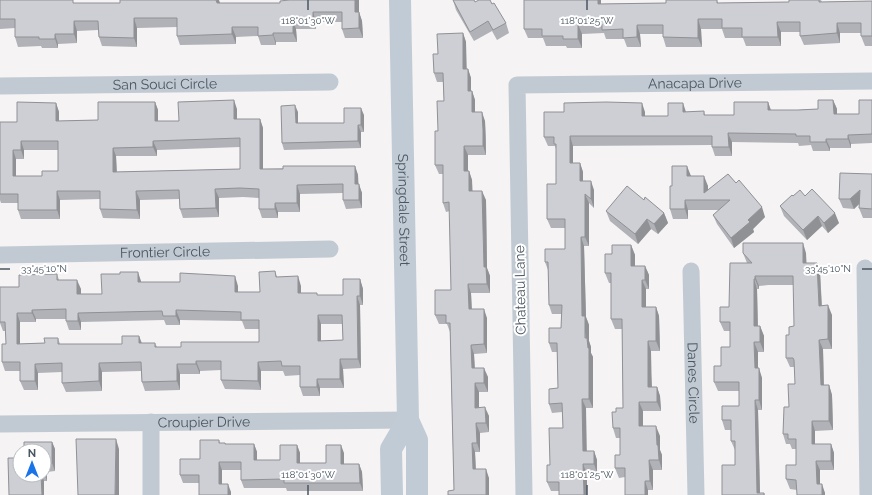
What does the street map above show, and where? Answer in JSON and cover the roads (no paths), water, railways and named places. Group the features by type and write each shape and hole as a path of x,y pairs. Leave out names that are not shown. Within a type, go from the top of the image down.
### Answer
{"main road":[{"name":"Springdale Street","path":"400,0 408,420 417,440 417,495"},
{"path":"392,495 391,449 408,420"}],"street":[{"name":"Anacapa Drive","path":"517,85 872,81"},
{"name":"San Souci Circle","path":"0,86 330,82"},
{"name":"Chateau Lane","path":"517,85 524,495"},
{"name":"Frontier Circle","path":"0,255 330,249"},
{"path":"865,268 868,495"},
{"name":"Danes Circle","path":"691,271 696,495"},
{"name":"Croupier Drive","path":"0,424 408,420"},
{"path":"151,422 151,495"}]}
